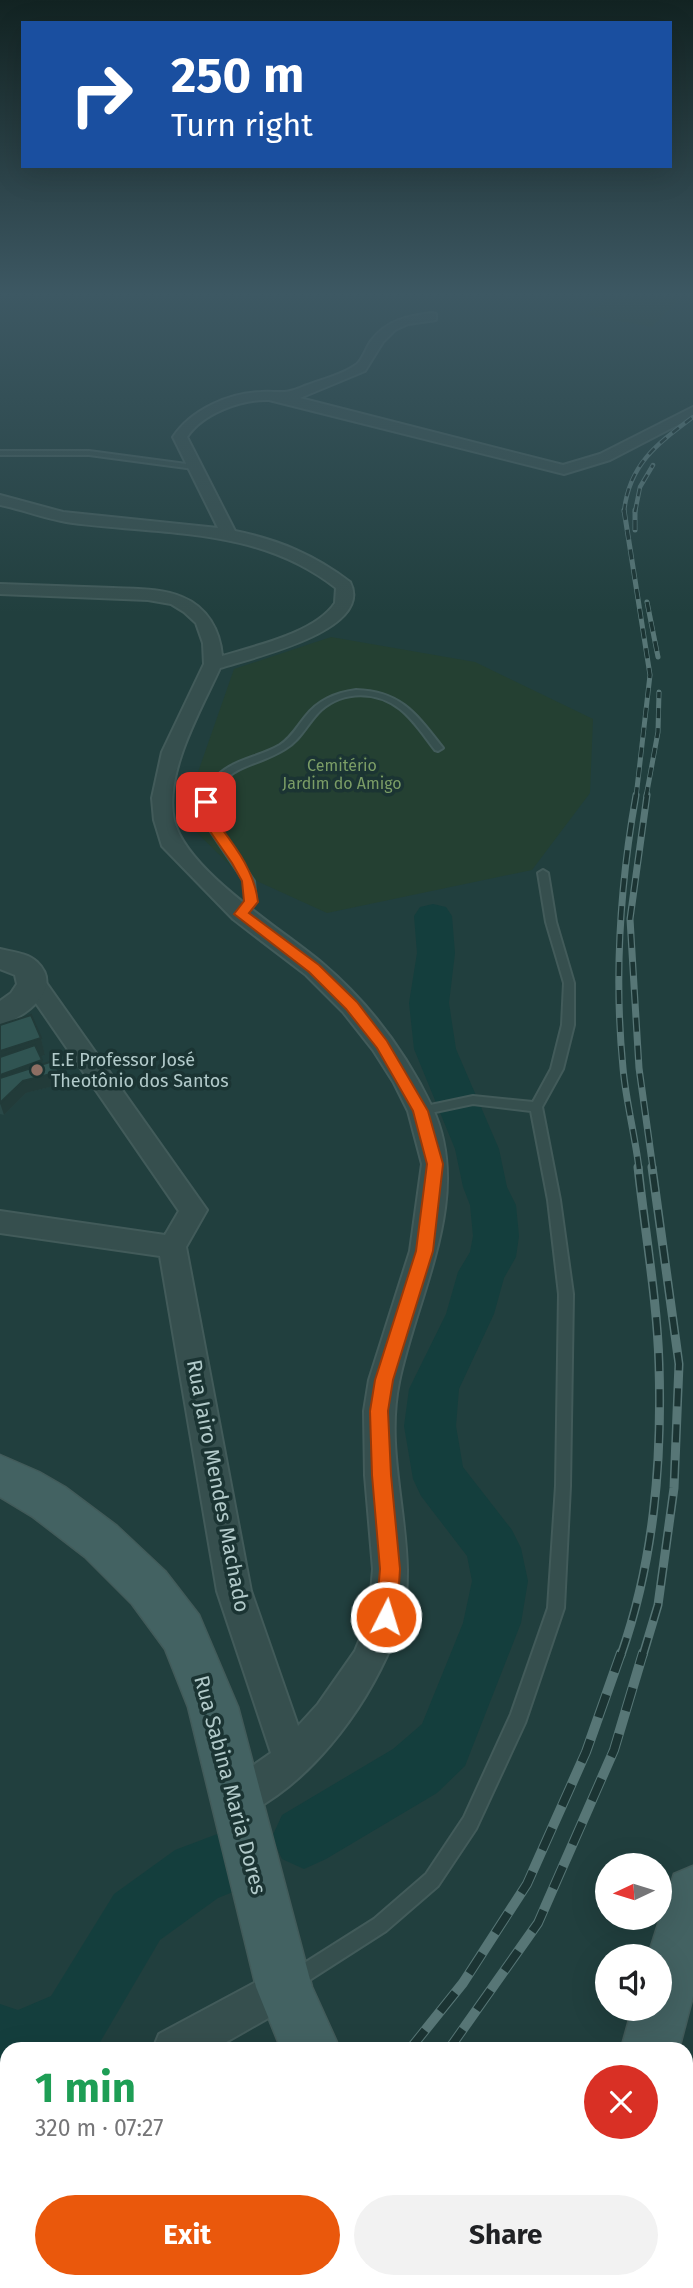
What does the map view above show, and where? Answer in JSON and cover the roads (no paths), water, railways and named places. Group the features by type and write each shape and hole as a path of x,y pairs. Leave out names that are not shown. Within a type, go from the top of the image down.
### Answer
{"main road":[{"name":"Rua Sabina Maria Dores","path":"0,1475 50,1503 82,1526 156,1597 181,1630 200,1670 213,1707 285,1987 295,2017 308,2042"},
{"path":"652,2042 693,1893"}],"street":[{"path":"229,535 180,437 189,423 242,400"},
{"path":"289,400 564,470 598,460 693,411"},
{"path":"0,499 45,513 73,518 229,535 311,561 344,586 344,603 334,616 316,629 213,664"},
{"path":"0,589 148,595 176,600 204,621 212,643 213,664 172,751 162,798 164,820 173,846 241,914 314,969 351,1006 433,1108 435,1164 424,1251 384,1380 379,1411 381,1475 390,1569 386,1617 367,1663 331,1717 292,1760 235,1800"},
{"path":"0,959 22,965 30,972 27,1000 193,1210 172,1247 0,1222"},
{"name":"Rua Jairo Mendes Machado","path":"172,1247 234,1591 292,1760"},
{"path":"187,2042 285,1987"}],"lane":[{"path":"0,453 89,453 194,467"},
{"path":"241,914 251,902 249,881 239,862 204,814 213,788 229,769 279,750 293,739 311,715 326,702 343,693 376,693 402,707 438,748"},
{"path":"285,1987 380,1925 432,1880 470,1823 519,1717 556,1608 563,1486 566,1294 554,1200 536,1107 557,1069 568,1025 569,983 551,922 543,873"},
{"path":"433,1108 473,1100 536,1107"}],"waterway":[{"path":"304,1837 415,1771 444,1745 492,1623 500,1581 493,1548 478,1525 440,1479 430,1426 434,1389 470,1314 482,1272 493,1257 496,1236 493,1205 485,1187 477,1149 435,1049 429,1003 436,953 433,916"},
{"path":"26,2042 75,2020 137,1917 198,1873 220,1865"},
{"path":"0,2038 11,2042"}],"railway":[{"path":"624,511 632,481 647,457 693,417"},
{"path":"635,512 640,487 653,465"},
{"path":"624,511 650,675 636,797"},
{"path":"635,512 635,530"},
{"path":"647,602 658,657"},
{"path":"646,797 658,732 659,692"},
{"path":"636,795 622,897 619,1000 624,1081 639,1169"},
{"path":"647,795 630,919 639,1068 653,1169"},
{"path":"621,1655 632,1620 648,1548 654,1511 659,1438 658,1340 638,1167"},
{"path":"643,1655 658,1605 674,1488 679,1364 652,1167"},
{"path":"416,2042 463,1983 527,1884 586,1752 621,1653"},
{"path":"454,2042 538,1923 614,1750 643,1653"}],"place":[{"name":"E.E Professor José Theotônio dos Santos","path":"37,1070"}],"park label":[{"name":"Cemitério Jardim do Amigo","path":"342,774"}]}
